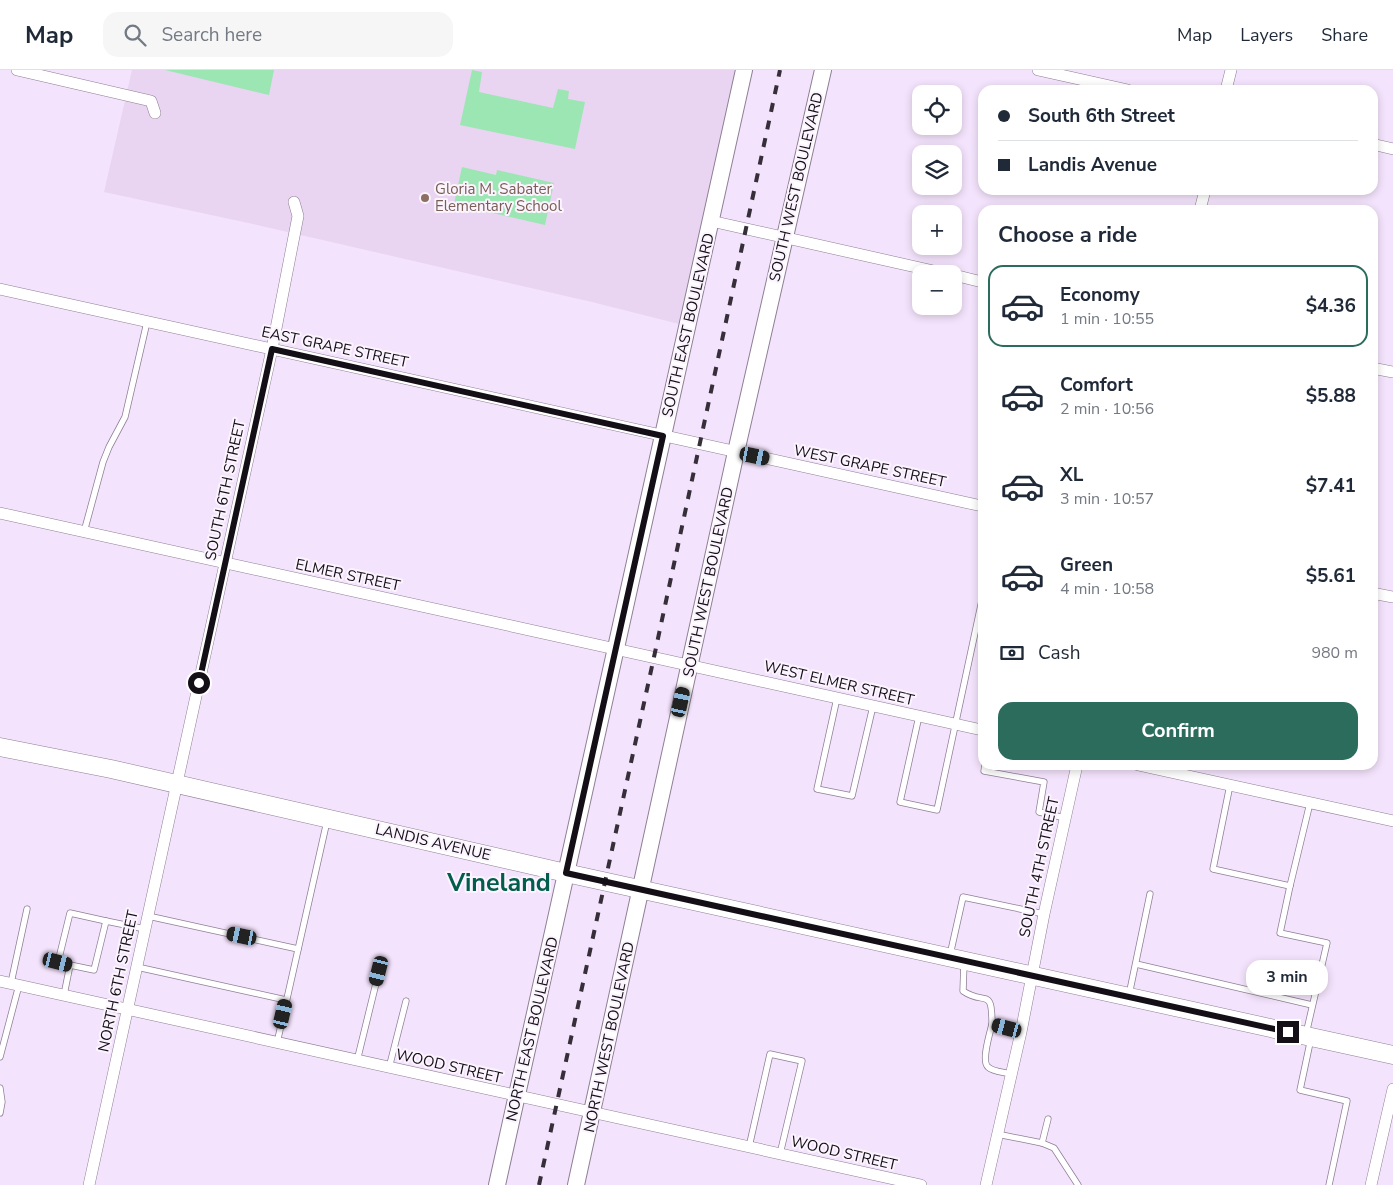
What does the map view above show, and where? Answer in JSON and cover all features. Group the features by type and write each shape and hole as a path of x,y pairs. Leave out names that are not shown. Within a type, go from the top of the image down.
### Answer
{"main road":[{"name":"SOUTH EAST BOULEVARD","path":"566,873 744,70"},
{"name":"SOUTH WEST BOULEVARD","path":"641,889 736,452 823,70"},
{"name":"LANDIS AVENUE","path":"0,747 177,784 566,873 1393,1055"},
{"name":"NORTH EAST BOULEVARD","path":"497,1185 566,873"},
{"name":"NORTH WEST BOULEVARD","path":"576,1185 641,889"}],"street":[{"path":"17,70 151,101 155,113"},
{"path":"1038,70 1106,85"},
{"path":"1227,85 1231,70"},
{"path":"1378,145 1393,149"},
{"name":"SOUTH 6TH STREET","path":"177,784 272,349 298,216 294,202"},
{"path":"711,221 912,266"},
{"path":"962,277 978,281"},
{"name":"EAST GRAPE STREET","path":"0,289 663,436"},
{"path":"1378,369 1393,372"},
{"name":"WEST GRAPE STREET","path":"663,436 978,505"},
{"name":"ELMER STREET","path":"0,513 690,665"},
{"path":"1378,594 1393,597"},
{"name":"WEST ELMER STREET","path":"690,665 978,729"},
{"name":"SOUTH 4TH STREET","path":"986,1185 1021,1032 1031,976 1076,770"},
{"path":"1161,770 1393,820"},
{"name":"NORTH 6TH STREET","path":"88,1185 177,784"},
{"name":"WOOD STREET","path":"10,983 920,1185"},
{"path":"1371,1185 1393,1089"}],"lane":[{"path":"84,532 108,447 125,417 147,322"},
{"path":"919,716 900,802 937,810 978,618"},
{"path":"837,698 817,789 852,796 873,706"},
{"path":"984,770 1044,782 1039,812 1065,818"},
{"path":"1230,785 1213,869 1290,886"},
{"path":"1310,802 1280,932 1327,943 1312,1006 1300,1090 1347,1101 1329,1185"},
{"path":"277,1043 328,818"},
{"path":"1129,997 1150,894"},
{"path":"1011,1074 992,1069 986,1065 985,1059 992,1024 992,1007 990,1002 963,991 957,959 963,897 1044,914"},
{"path":"0,1057 7,1030 10,983 27,909"},
{"path":"106,921 94,970 58,962 70,913 145,929"},
{"path":"148,916 298,949"},
{"path":"1136,964 1312,1006"},
{"path":"64,995 70,965"},
{"path":"137,967 286,1000"},
{"path":"358,1061 379,971"},
{"path":"389,1068 406,1000"},
{"path":"992,1024 1021,1032"},
{"path":"0,1028 7,1030"},
{"path":"749,1147 770,1054 802,1061 780,1154"},
{"path":"0,1088 2,1102 0,1113"},
{"path":"1042,1143 1048,1119"},
{"path":"997,1134 1042,1143 1054,1148 1078,1185"}],"shaded area":[{"name":"Gloria M. Sabater Elementary School","path":"132,70 744,70 687,326 592,302 253,224 104,192"}],"green space":[{"path":"165,70 274,70 269,95"},
{"path":"472,70 482,72 479,92 553,108 558,89 569,91 568,99 585,102 575,149 460,125"},
{"path":"462,167 496,175 497,170 554,183 545,225 454,204"}],"railway":[{"path":"539,1185 780,70"}],"place":[{"name":"Gloria M. Sabater Elementary School","path":"425,198"}],"district":[{"name":"Vineland","path":"499,883"}],"route":[{"path":"199,683 272,349 663,436 566,873 1288,1032"}]}
